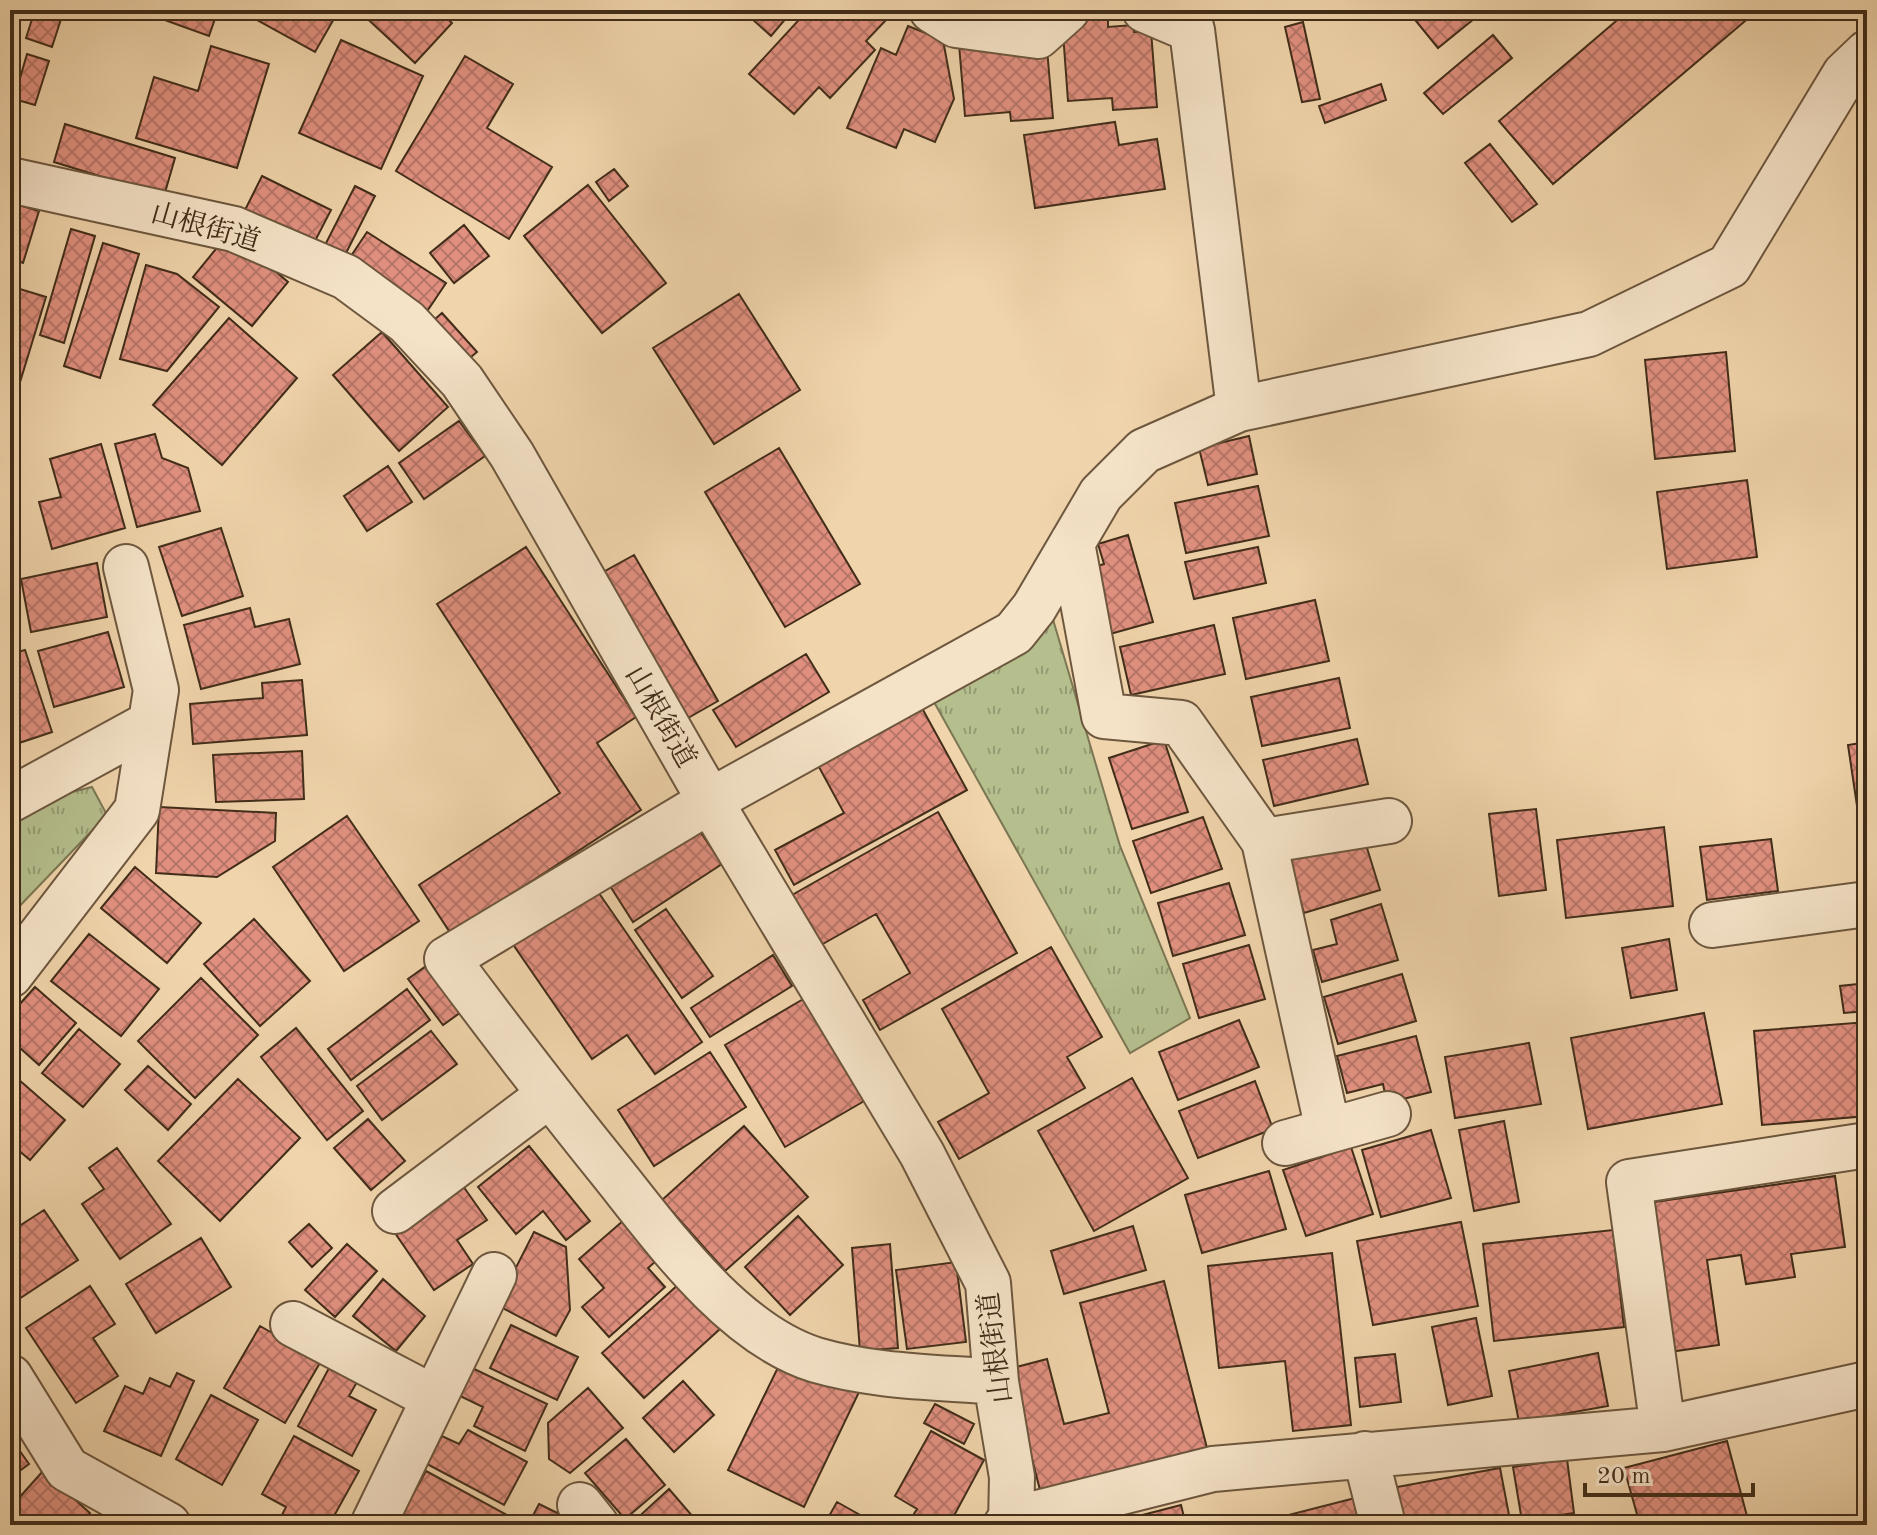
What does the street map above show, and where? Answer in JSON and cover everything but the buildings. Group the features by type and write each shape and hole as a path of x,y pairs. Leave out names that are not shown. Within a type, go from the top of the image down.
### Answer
{"street":[{"path":"932,10 956,25 1038,36 1067,10"},
{"path":"1145,10 1192,30 1239,409"},
{"path":"996,1382 888,1373 815,1359 760,1332 680,1257 549,1095 447,959 710,801 1014,633 1034,608 1101,494 1144,451 1239,409 1589,334 1729,266 1845,74 1867,53"},
{"name":"山根街道","path":"10,180 234,229 346,277 407,322 462,381 512,455 710,801 922,1154 988,1283 996,1382 1012,1477 1009,1523"},
{"path":"1072,543 1104,716 1181,723 1264,841 1328,1130"},
{"path":"10,975 137,810 156,690 126,567"},
{"path":"10,800 151,723"},
{"path":"1264,841 1389,821"},
{"path":"1712,925 1867,904"},
{"path":"395,1211 549,1095"},
{"path":"1285,1143 1388,1114"},
{"path":"1663,1429 1629,1182 1867,1145"},
{"path":"373,1525 494,1275"},
{"path":"293,1324 434,1398"},
{"path":"10,1377 67,1469 168,1525"},
{"path":"1009,1523 1213,1469 1663,1429 1867,1384"},
{"path":"1365,1454 1383,1525"}],"green space":[{"path":"1049,606 1120,846 1190,1018 1130,1053 929,693"},
{"path":"92,787 107,815 12,914 10,823 64,794"}]}
